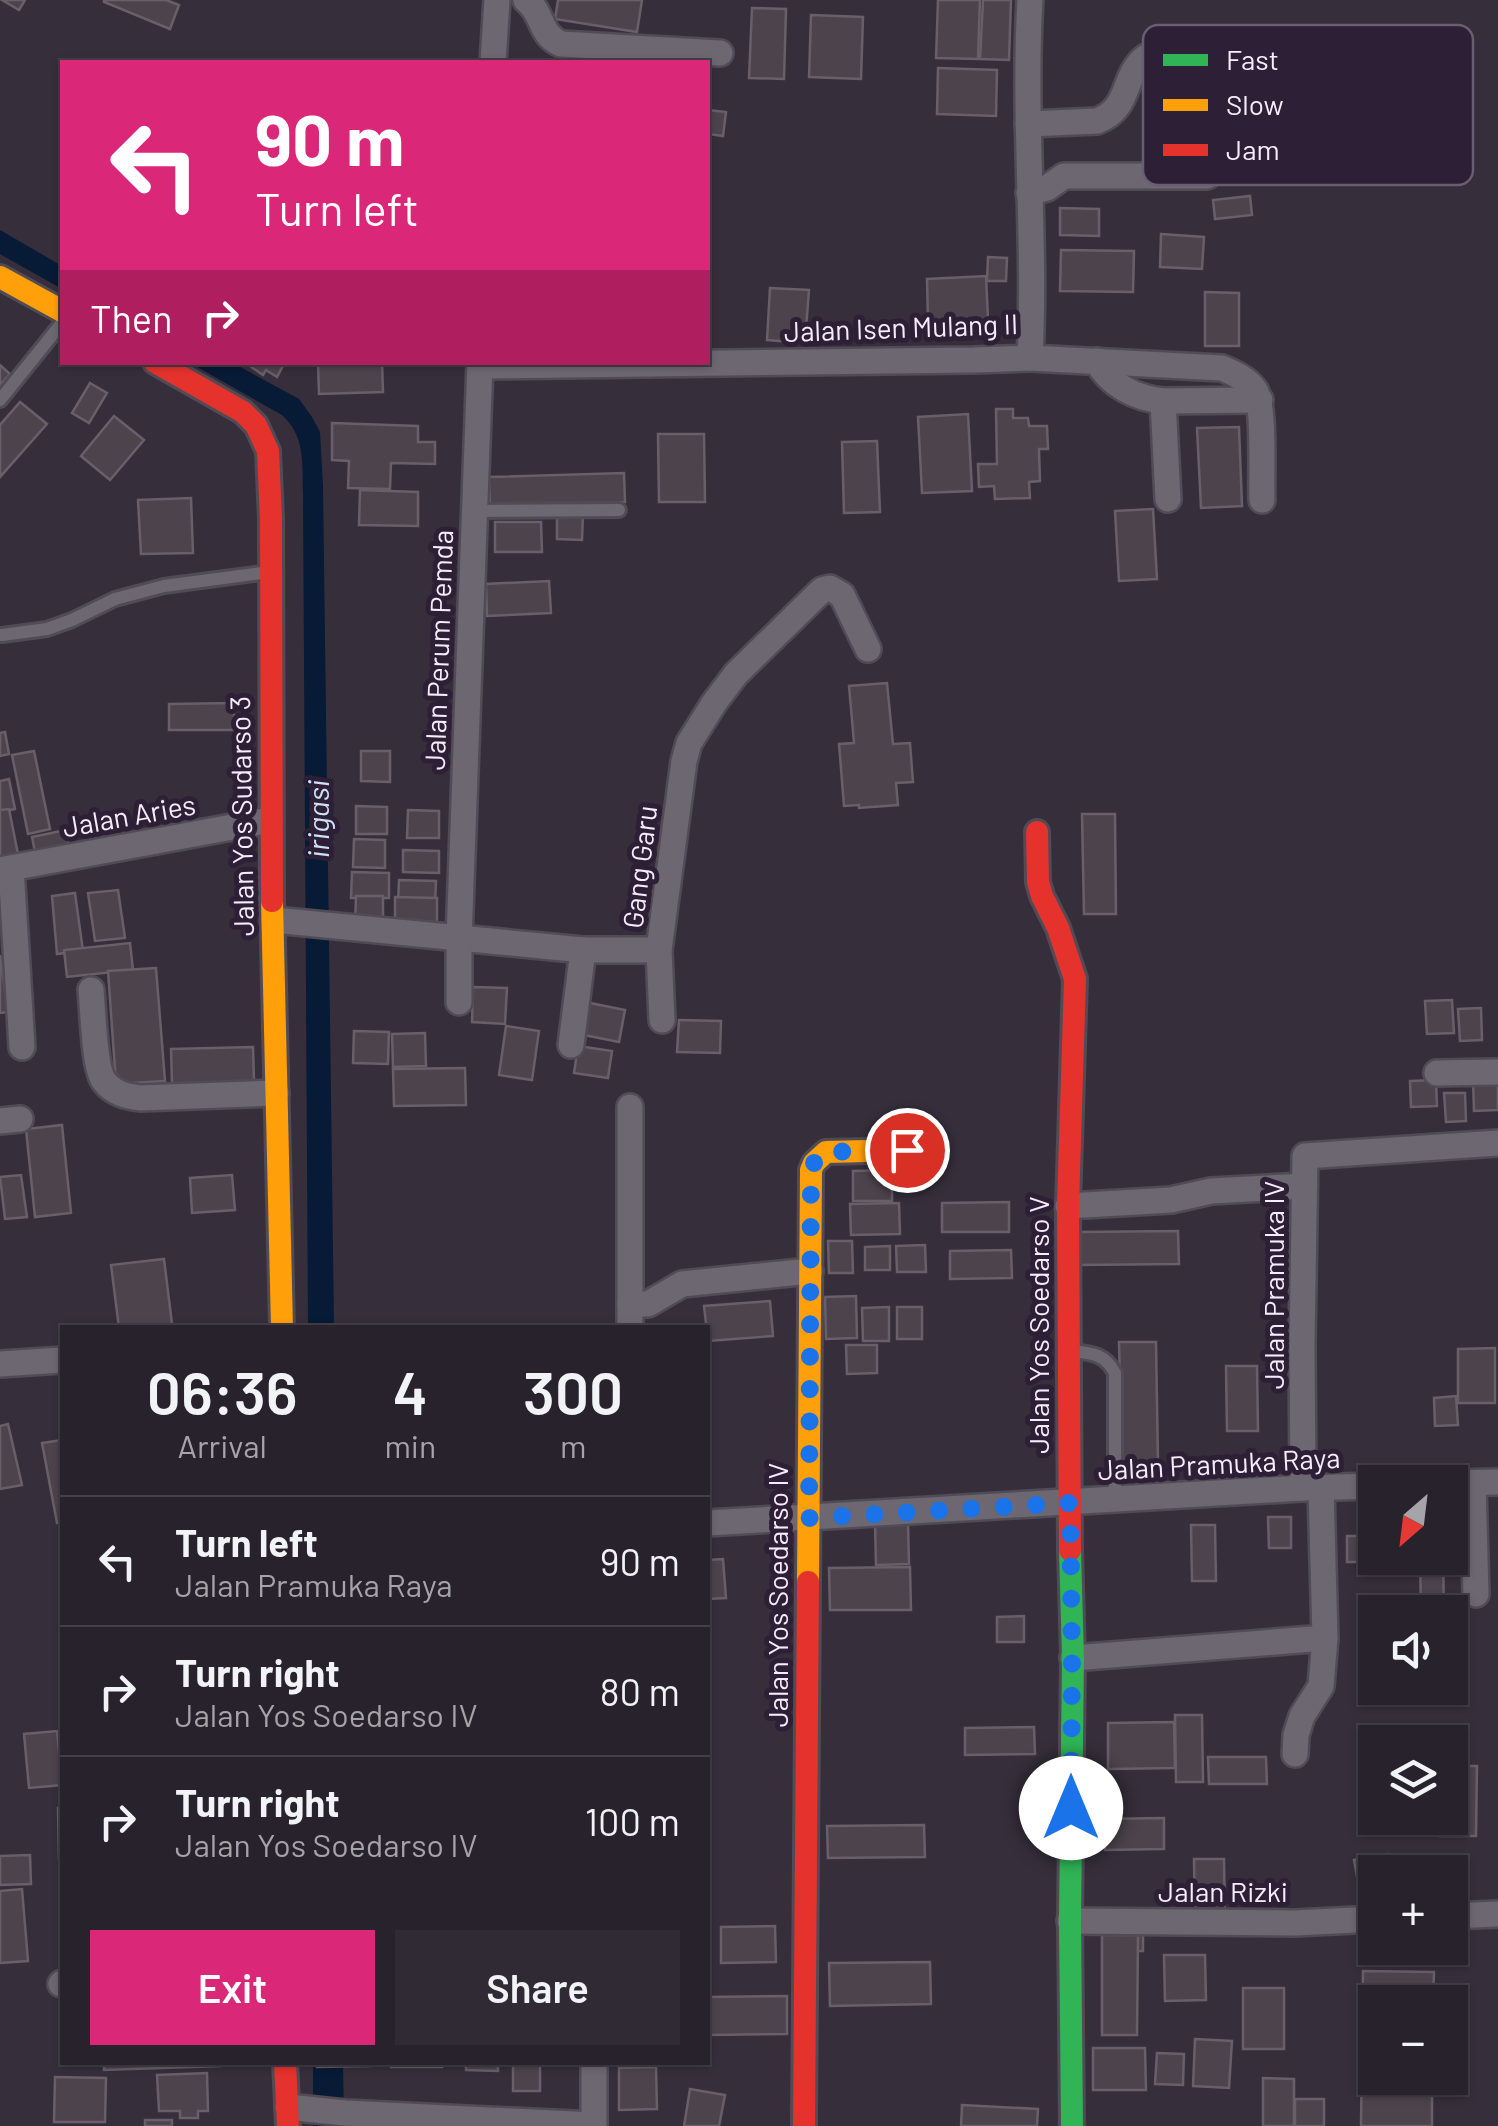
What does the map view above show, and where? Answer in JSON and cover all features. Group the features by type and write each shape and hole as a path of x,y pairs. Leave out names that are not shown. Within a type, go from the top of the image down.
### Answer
{"street":[{"path":"493,60 497,0"},
{"path":"526,0 534,6 545,33 561,44 720,53"},
{"name":"Jalan Isen Mulang II","path":"710,361 1030,358 1026,57 1030,0"},
{"path":"1028,124 1106,118 1120,104 1134,70 1143,60"},
{"path":"1030,193 1047,188 1064,176 1143,176"},
{"path":"0,277 60,310"},
{"path":"1030,358 1222,368 1234,372 1251,385 1260,400 1262,500"},
{"path":"1097,361 1124,390 1149,400 1260,400"},
{"name":"Jalan Yos Sudarso 3","path":"160,365 242,412 256,425 268,451 270,820 285,920 276,1093 282,1325"},
{"name":"Jalan Perum Pemda","path":"459,1002 480,365"},
{"path":"1163,401 1168,500"},
{"name":"Gang Garu","path":"285,920 583,950 659,950 684,761 696,728 714,702 736,674 822,590 830,588 842,595 868,650"},
{"name":"Jalan Aries","path":"6,869 270,820"},
{"name":"Jalan Yos Soedarso V","path":"1037,832 1038,882 1075,978 1068,1206 1072,2126"},
{"path":"6,869 22,1046"},
{"path":"571,1044 583,950"},
{"path":"659,950 662,1020"},
{"path":"91,990 99,1072 112,1090 140,1098 276,1093"},
{"path":"1436,1073 1498,1072"},
{"path":"630,1107 630,1316"},
{"name":"Jalan Pramuka IV","path":"1295,1754 1302,1716 1322,1686 1324,1638 1312,1488 1305,1156 1498,1143"},
{"name":"Jalan Yos Soedarso IV","path":"804,2126 810,1179 814,1163 826,1152 907,1150"},
{"path":"1068,1206 1304,1186"},
{"path":"630,1316 677,1286 691,1282 810,1270"},
{"path":"0,1364 60,1360"},
{"path":"1474,1483 1476,1594"},
{"name":"Jalan Pramuka Raya","path":"710,1523 1358,1487"},
{"path":"1072,1658 1324,1638"},
{"path":"1468,1915 1498,1914"},
{"name":"Jalan Rizki","path":"1070,1921 1358,1921"},
{"path":"285,2065 296,2114 594,2125 594,2065"}],"lane":[{"path":"0,400 60,325"},
{"path":"473,511 619,510"},
{"path":"2,635 46,629 115,599 164,586 271,571"},
{"path":"1069,1351 1094,1354 1110,1364 1115,1373 1115,1500"}],"water":[{"path":"0,230 60,265 60,288 0,254"},
{"name":"irigasi","path":"194,365 237,365 299,399 320,432 334,1325 308,1325 303,494 299,442 282,415"},
{"path":"313,2065 343,2065 344,2126 313,2126"}],"building":[{"path":"2,0 25,0 19,10"},
{"path":"104,0 166,0 179,5 170,29"},
{"path":"558,0 642,0 637,32 555,19"},
{"path":"938,0 980,0 978,59 936,58"},
{"path":"983,0 1011,0 1009,60 980,59"},
{"path":"752,8 786,9 784,79 749,78"},
{"path":"811,15 863,17 861,79 809,77"},
{"path":"938,68 997,70 996,116 937,114"},
{"path":"710,110 726,112 723,136 710,134"},
{"path":"1250,196 1252,215 1215,219 1213,200"},
{"path":"1060,208 1099,209 1099,236 1060,235"},
{"path":"1161,234 1204,237 1202,269 1160,267"},
{"path":"1061,250 1134,251 1133,292 1060,291"},
{"path":"988,257 1007,258 1006,281 987,281"},
{"path":"986,276 988,319 928,321 927,279"},
{"path":"770,288 809,290 805,343 767,340"},
{"path":"1205,292 1239,293 1239,346 1205,346"},
{"path":"0,365 10,374 0,385"},
{"path":"248,365 283,365 277,377 266,370 263,375"},
{"path":"318,365 382,365 383,392 319,394"},
{"path":"90,383 107,393 89,423 72,413"},
{"path":"20,402 47,424 0,477 0,425"},
{"path":"996,409 1013,409 1013,418 1028,418 1029,426 1047,426 1048,449 1039,449 1040,481 1029,482 1030,498 995,499 994,486 979,487 978,464 997,464"},
{"path":"968,414 972,491 922,493 918,417"},
{"path":"114,416 144,440 110,480 81,456"},
{"path":"332,423 418,426 418,442 435,442 435,464 391,463 390,489 348,488 349,461 332,460"},
{"path":"1239,427 1242,506 1201,508 1197,428"},
{"path":"658,434 704,434 705,502 659,502"},
{"path":"877,441 880,512 844,513 842,442"},
{"path":"624,473 625,502 490,505 489,477"},
{"path":"360,490 418,492 418,526 359,525"},
{"path":"191,498 193,553 141,554 138,500"},
{"path":"1153,509 1157,579 1119,581 1115,511"},
{"path":"557,514 583,514 582,540 557,539"},
{"path":"495,522 541,522 542,552 495,552"},
{"path":"549,581 551,613 487,616 486,584"},
{"path":"887,683 893,744 910,743 913,782 896,783 898,805 844,806 839,744 854,743 849,686"},
{"path":"234,703 234,730 169,730 169,704"},
{"path":"5,732 9,754 0,756 0,733"},
{"path":"34,751 50,829 28,834 12,755"},
{"path":"361,751 390,751 390,782 361,781"},
{"path":"9,779 15,809 0,812 0,781"},
{"path":"356,806 387,807 387,834 356,834"},
{"path":"9,809 19,859 0,862 0,810"},
{"path":"408,810 439,811 439,838 407,838"},
{"path":"1082,814 1115,814 1116,914 1084,914"},
{"path":"66,830 70,851 36,857 32,837"},
{"path":"354,839 385,840 385,868 353,867"},
{"path":"403,850 439,851 439,873 403,872"},
{"path":"352,872 389,873 389,898 351,898"},
{"path":"399,880 436,881 435,906 398,905"},
{"path":"118,890 125,938 95,941 88,893"},
{"path":"75,893 83,951 57,954 52,896"},
{"path":"356,896 383,896 383,925 355,925"},
{"path":"395,897 437,898 437,923 395,922"},
{"path":"130,943 133,970 67,977 64,950"},
{"path":"0,955 8,1012 0,1013"},
{"path":"156,968 165,1081 116,1084 108,971"},
{"path":"473,987 507,988 505,1024 472,1022"},
{"path":"1452,1000 1454,1033 1427,1034 1425,1001"},
{"path":"590,1003 625,1010 619,1042 584,1035"},
{"path":"1481,1008 1482,1040 1460,1041 1458,1009"},
{"path":"679,1020 721,1021 720,1053 677,1052"},
{"path":"506,1026 539,1031 532,1080 499,1075"},
{"path":"354,1031 389,1032 388,1064 353,1063"},
{"path":"425,1033 426,1066 393,1067 392,1034"},
{"path":"578,1046 612,1051 608,1078 574,1073"},
{"path":"253,1047 254,1081 172,1084 171,1049"},
{"path":"465,1068 466,1105 394,1106 393,1069"},
{"path":"1436,1080 1437,1106 1411,1107 1410,1081"},
{"path":"1498,1080 1498,1110 1474,1111 1473,1081"},
{"path":"1444,1093 1465,1093 1466,1121 1446,1122"},
{"path":"62,1125 71,1213 35,1217 26,1129"},
{"path":"892,1170 892,1201 853,1201 853,1171"},
{"path":"21,1175 27,1217 5,1219 0,1177"},
{"path":"232,1175 235,1210 192,1213 190,1178"},
{"path":"1009,1202 1009,1232 942,1232 942,1203"},
{"path":"899,1203 900,1234 851,1235 850,1204"},
{"path":"1178,1231 1179,1264 1077,1265 1077,1232"},
{"path":"828,1241 852,1241 853,1273 829,1273"},
{"path":"925,1245 926,1272 897,1272 896,1246"},
{"path":"890,1246 890,1270 865,1270 865,1247"},
{"path":"1011,1250 1012,1278 950,1279 950,1251"},
{"path":"164,1259 172,1324 119,1325 111,1265"},
{"path":"856,1296 857,1338 826,1339 825,1297"},
{"path":"770,1301 773,1336 710,1341 704,1306"},
{"path":"889,1307 889,1341 863,1341 862,1308"},
{"path":"897,1307 922,1307 922,1339 897,1339"},
{"path":"1119,1342 1156,1342 1158,1463 1122,1463"},
{"path":"846,1345 877,1345 877,1373 847,1374"},
{"path":"1495,1348 1495,1403 1458,1403 1458,1349"},
{"path":"1226,1366 1257,1366 1258,1431 1227,1431"},
{"path":"1456,1396 1458,1425 1435,1426 1434,1398"},
{"path":"8,1424 22,1485 0,1489 0,1426"},
{"path":"60,1440 60,1522 57,1523 42,1443"},
{"path":"1268,1517 1291,1517 1291,1548 1269,1548"},
{"path":"875,1523 908,1523 909,1564 876,1565"},
{"path":"1191,1525 1215,1525 1216,1581 1192,1581"},
{"path":"1347,1536 1358,1536 1358,1562 1347,1562"},
{"path":"723,1559 726,1598 710,1599 710,1560"},
{"path":"910,1567 911,1610 830,1610 829,1568"},
{"path":"1420,1575 1443,1575 1444,1595 1421,1595"},
{"path":"1024,1616 1024,1642 997,1642 997,1617"},
{"path":"1175,1715 1202,1715 1203,1782 1176,1782"},
{"path":"1174,1722 1175,1768 1108,1769 1108,1723"},
{"path":"1034,1727 1035,1754 965,1755 965,1728"},
{"path":"57,1731 60,1785 29,1788 24,1734"},
{"path":"1208,1757 1266,1757 1267,1784 1209,1784"},
{"path":"1468,1766 1477,1766 1476,1836 1440,1836 1468,1835"},
{"path":"58,1808 60,1808 60,1859"},
{"path":"1164,1818 1164,1849 1105,1850 1104,1819"},
{"path":"924,1825 925,1857 828,1858 827,1826"},
{"path":"30,1855 31,1884 0,1885 0,1856"},
{"path":"1194,1859 1224,1859 1225,1919 1195,1920"},
{"path":"22,1889 28,1961 0,1963 0,1891"},
{"path":"775,1926 776,1962 721,1963 721,1927"},
{"path":"1113,1926 1143,1927 1143,1951 1113,1951"},
{"path":"1102,1935 1138,1935 1137,2035 1102,2035"},
{"path":"1164,1955 1205,1955 1206,2000 1165,2001"},
{"path":"930,1962 931,2004 830,2006 829,1963"},
{"path":"1363,1971 1434,1972 1434,1985 1363,1985"},
{"path":"1243,1988 1284,1988 1284,2049 1243,2049"},
{"path":"787,1996 787,2034 710,2035 710,1997"},
{"path":"1195,2039 1232,2041 1229,2088 1193,2086"},
{"path":"1093,2048 1145,2048 1146,2090 1093,2090"},
{"path":"1157,2053 1184,2054 1183,2085 1155,2084"},
{"path":"104,2065 221,2065 221,2066 104,2070"},
{"path":"317,2065 370,2065 370,2066"},
{"path":"391,2065 442,2065 442,2067"},
{"path":"466,2065 498,2065 498,2071 466,2070"},
{"path":"513,2065 540,2065 540,2091 513,2091"},
{"path":"656,2067 657,2109 619,2110 619,2068"},
{"path":"207,2073 208,2111 198,2111 198,2118 180,2118 180,2111 159,2111 157,2075"},
{"path":"55,2077 106,2078 105,2122 54,2122"},
{"path":"1263,2078 1294,2079 1294,2126 1263,2126"},
{"path":"690,2089 725,2095 719,2126 684,2126"},
{"path":"1361,2095 1432,2095 1432,2126 1361,2126"},
{"path":"1295,2099 1324,2099 1324,2126 1295,2126"},
{"path":"962,2105 1038,2109 1037,2126 961,2126"},
{"path":"145,2120 172,2120 172,2126 145,2126"}],"traffic: fast":[{"path":"1070,1550 1072,2126"}],"traffic: slow":[{"path":"0,277 60,310"},
{"path":"272,901 282,1325"},
{"path":"808,1582 811,1170 826,1152 907,1150"}],"traffic: jam":[{"path":"160,365 243,412 256,425 268,451 272,901"},
{"path":"1037,832 1038,882 1075,979 1068,1206 1070,1550"},
{"path":"804,2126 808,1582"},
{"path":"285,2065 288,2126"}],"route":[{"path":"907,1150 826,1152 811,1170 809,1518 1070,1503 1071,1808"}]}
